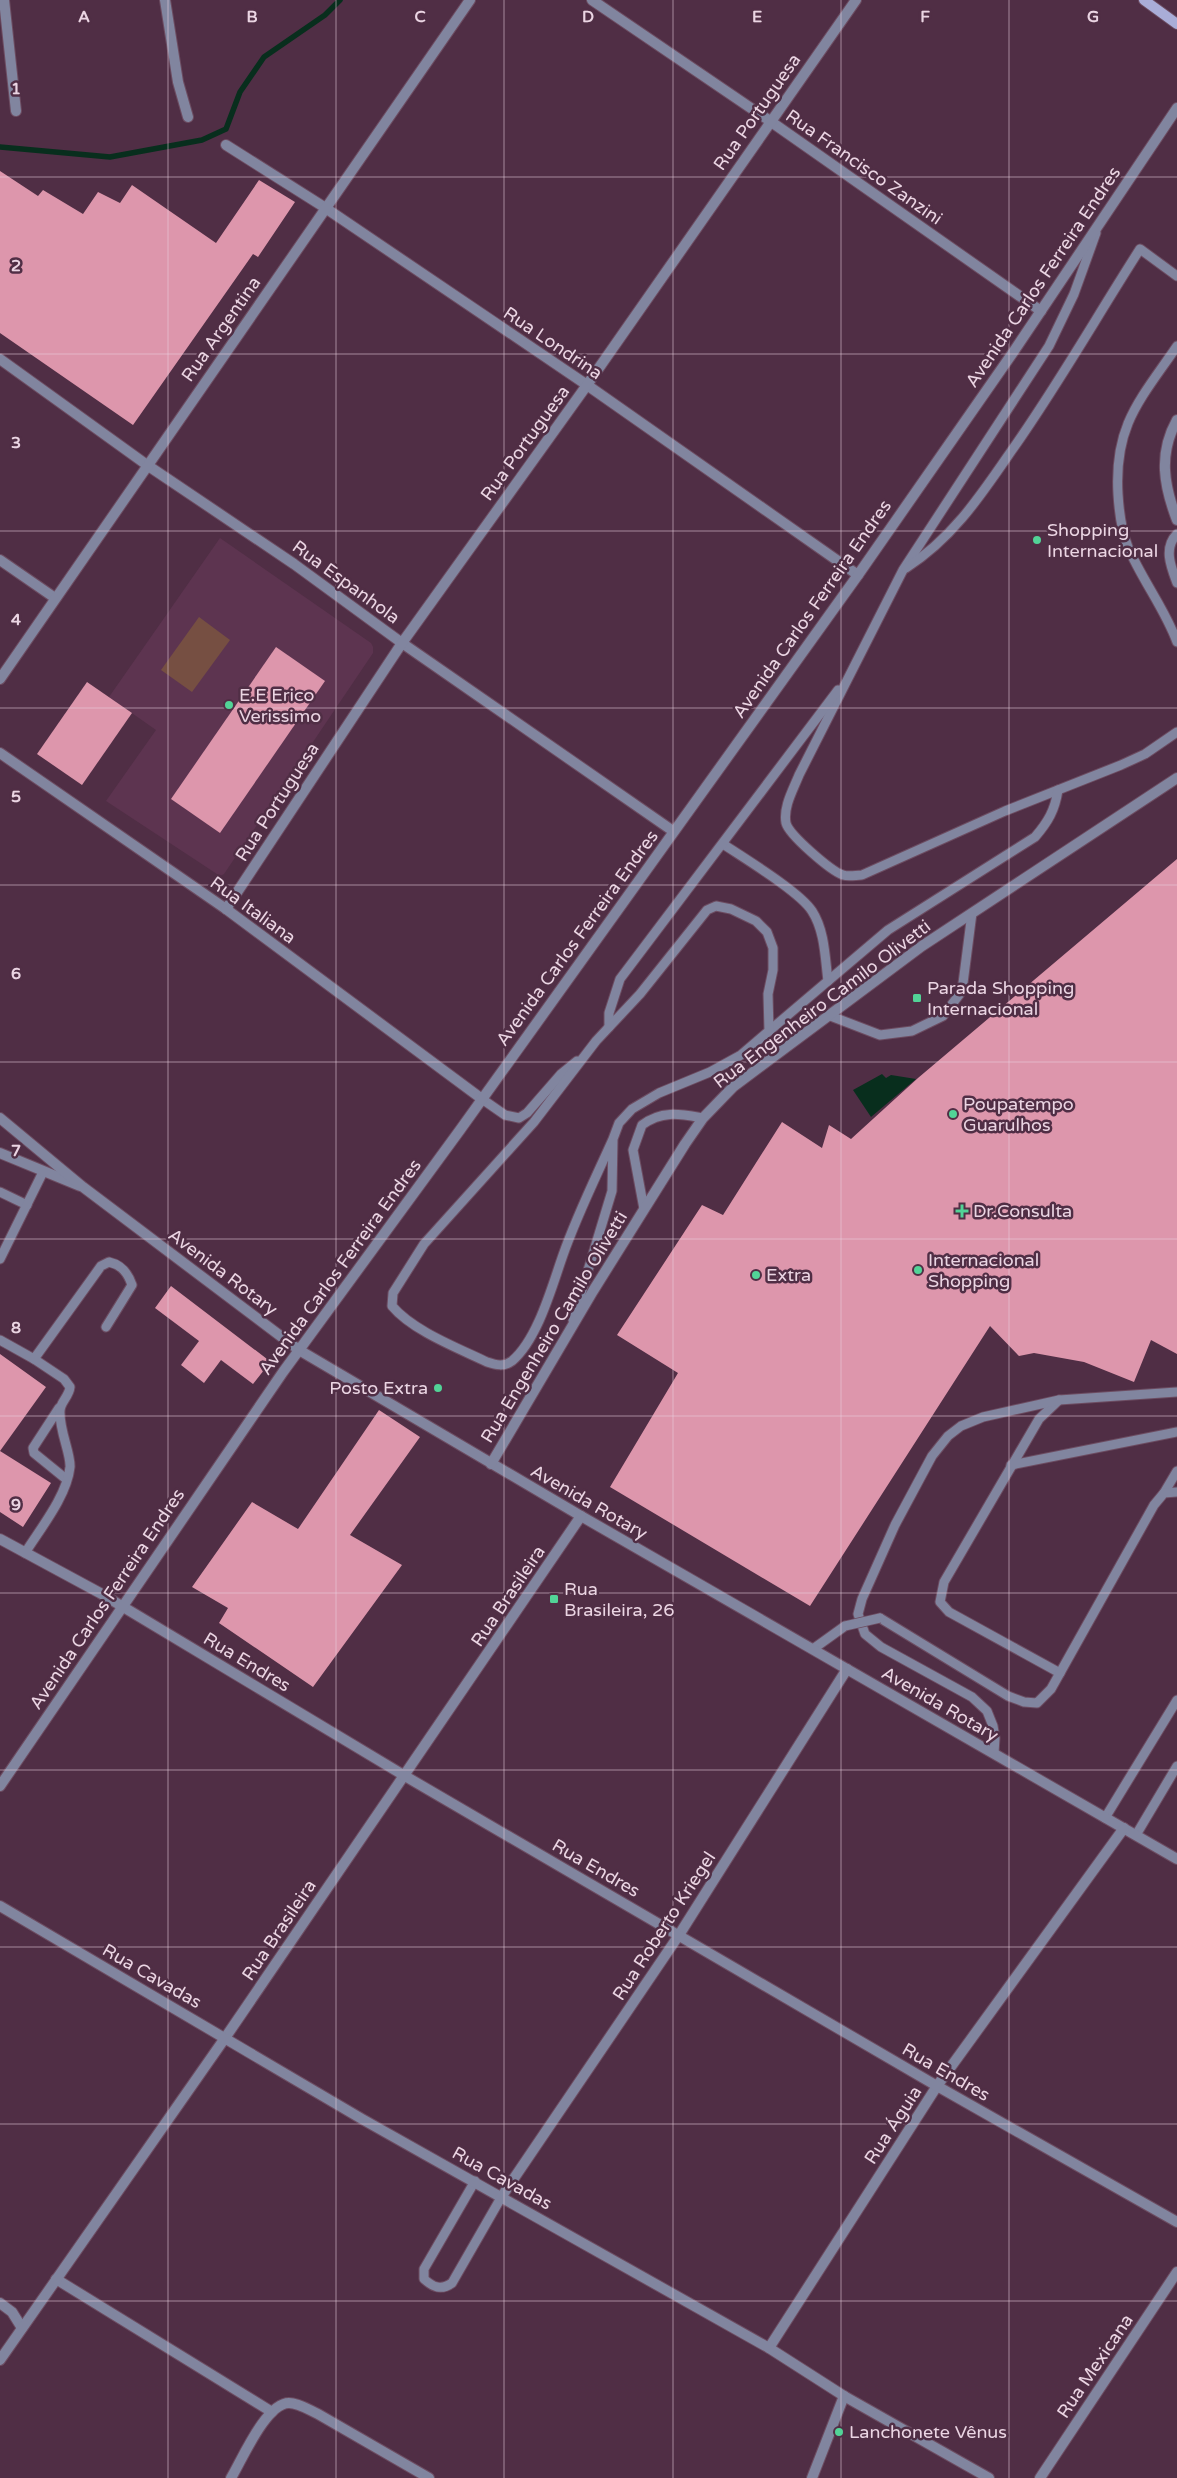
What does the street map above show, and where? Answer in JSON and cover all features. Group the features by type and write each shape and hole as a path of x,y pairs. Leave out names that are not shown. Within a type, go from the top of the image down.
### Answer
{"main road":[{"path":"1144,0 1177,24"}],"street":[{"path":"4,0 16,111"},
{"path":"165,0 178,82 188,117"},
{"name":"Rua Argentina","path":"0,678 324,207 470,0"},
{"name":"Rua Francisco Zanzini","path":"592,0 770,121 1041,311"},
{"name":"Rua Portuguesa","path":"226,909 402,643 587,385 856,0"},
{"name":"Avenida Carlos Ferreira Endres","path":"0,1786 299,1350 482,1099 858,575 1041,311 1177,108"},
{"name":"Rua Londrina","path":"226,145 324,207 587,385 858,575"},
{"name":"Rua Espanhola","path":"0,359 147,465 294,564 402,643 674,831"},
{"path":"1177,420 1167,447 1164,467 1167,490 1177,520"},
{"path":"0,560 55,598"},
{"name":"Rua Italiana","path":"0,753 226,909 482,1099"},
{"name":"Rua Engenheiro Camilo Olivetti","path":"491,1464 644,1209 703,1118 733,1087 828,1015 972,913 1177,778"},
{"path":"0,1118 83,1187"},
{"name":"Avenida Rotary","path":"0,1153 83,1187 299,1350 491,1464 1177,1859"},
{"name":"Rua Brasileira","path":"0,2360 225,2038 581,1516"},
{"name":"Rua Endres","path":"0,1539 122,1606 405,1776 937,2086 1177,2222"},
{"name":"Rua Roberto Kriegel","path":"502,2196 680,1936 847,1668"},
{"name":"Rua Águia","path":"769,2348 937,2086 1124,1828"},
{"name":"Rua Cavadas","path":"0,1906 362,2119 502,2196 769,2348 844,2396 989,2478"},
{"name":"Rua Mexicana","path":"1040,2478 1177,2272"},
{"path":"56,2279 272,2412"},
{"path":"0,2303 12,2312 22,2328"},
{"path":"812,2478 844,2396"},
{"path":"231,2478 272,2412 279,2406 288,2403 300,2405 429,2478"}],"lane":[{"path":"1099,225 1074,294 1049,346 903,570 799,775 787,806 786,816 791,833 836,871 850,876 862,875 1005,811 1145,754 1176,730"},
{"path":"903,570 924,557 968,514 1044,405 1140,249 1177,276"},
{"path":"1177,346 1138,402 1128,421 1121,439 1117,468 1118,506 1128,546 1177,642"},
{"path":"1177,534 1171,539 1169,559 1177,583"},
{"path":"609,1027 608,1013 620,979 851,673"},
{"path":"769,1031 768,994 773,970 773,948 767,932 756,921 731,909 716,906 707,910 698,918 654,978 584,1056 534,1122 424,1244 392,1293 392,1306 399,1314 446,1342 486,1362 503,1365 511,1362 524,1347 530,1336 551,1292 564,1254 619,1123 632,1109 741,1055 888,930 1035,837 1047,823 1055,808 1058,790"},
{"path":"723,844 799,897 812,910 823,943 828,981"},
{"path":"828,1015 880,1035 912,1031 943,1016 962,991 972,913"},
{"path":"482,1099 506,1115 519,1118 527,1113 561,1074 584,1056"},
{"path":"644,1209 633,1150 642,1125 661,1114 703,1118"},
{"path":"569,1334 612,1191 613,1139"},
{"path":"0,1259 44,1172"},
{"path":"0,1192 27,1205"},
{"path":"34,1359 101,1266 109,1262 116,1264 129,1274 132,1285 106,1327"},
{"path":"0,1340 64,1379 70,1387 69,1394 33,1448 34,1453 66,1479"},
{"path":"994,1753 995,1738 987,1711 972,1697 881,1647 864,1634 858,1614 862,1599 895,1525 932,1456 948,1436 961,1426 983,1417 1059,1400 1177,1392"},
{"path":"1059,1400 1038,1419 944,1582 940,1602 948,1612 1060,1674"},
{"path":"25,1552 60,1498 70,1467 60,1425 60,1407"},
{"path":"1011,1465 1177,1432"},
{"path":"813,1649 845,1626 880,1618 1008,1696 1024,1702 1037,1703 1051,1690 1154,1504 1164,1494 1177,1471"},
{"path":"1164,1494 1177,1492"},
{"path":"1106,1818 1177,1700"},
{"path":"1136,1835 1177,1766"},
{"path":"475,2181 424,2269 424,2279 429,2283 438,2288 446,2287 452,2283 502,2196"}],"shaded area":[{"name":"E.E Erico Verissimo","path":"220,538 371,643 373,653 224,874 220,876 106,801 156,730 109,697"},
{"path":"199,617 230,640 192,692 161,670"},
{"path":"882,1074 886,1078 891,1075 916,1079 871,1117 853,1090"}],"building":[{"path":"0,171 38,196 43,190 83,214 98,192 120,203 132,185 216,243 259,180 295,202 258,257 253,254 133,425 0,333"},
{"path":"276,647 325,681 220,833 171,799"},
{"path":"87,682 132,713 82,785 37,754"},
{"name":"Internacional Shopping","path":"1177,859 1177,1354 1151,1340 1134,1382 1084,1362 1034,1353 1019,1356 990,1326 810,1606 610,1487 678,1373 617,1335 702,1205 723,1215 782,1122 822,1148 829,1125 851,1139 918,1078"},
{"path":"171,1286 267,1359 268,1365 253,1384 221,1360 204,1383 181,1365 199,1341 155,1308"},
{"path":"0,1354 46,1387 0,1451"},
{"path":"379,1410 420,1437 350,1535 402,1565 313,1687 219,1623 228,1608 192,1587 252,1502 298,1529"},
{"path":"0,1451 51,1483 23,1527 0,1512"}],"waterway":[{"path":"0,147 110,157 202,140 226,129 240,92 264,57 325,15 340,0"}],"place":[{"name":"Shopping Internacional","path":"1037,540"},
{"name":"E.E Erico Verissimo","path":"229,705"},
{"name":"Parada Shopping Internacional","path":"917,998"},
{"name":"Poupatempo Guarulhos","path":"953,1114"},
{"name":"Dr.Consulta","path":"962,1211"},
{"name":"Internacional Shopping","path":"918,1270"},
{"name":"Extra","path":"756,1275"},
{"name":"Posto Extra","path":"438,1388"},
{"name":"Rua Brasileira, 26","path":"554,1599"},
{"name":"Lanchonete Vênus","path":"839,2432"}]}
